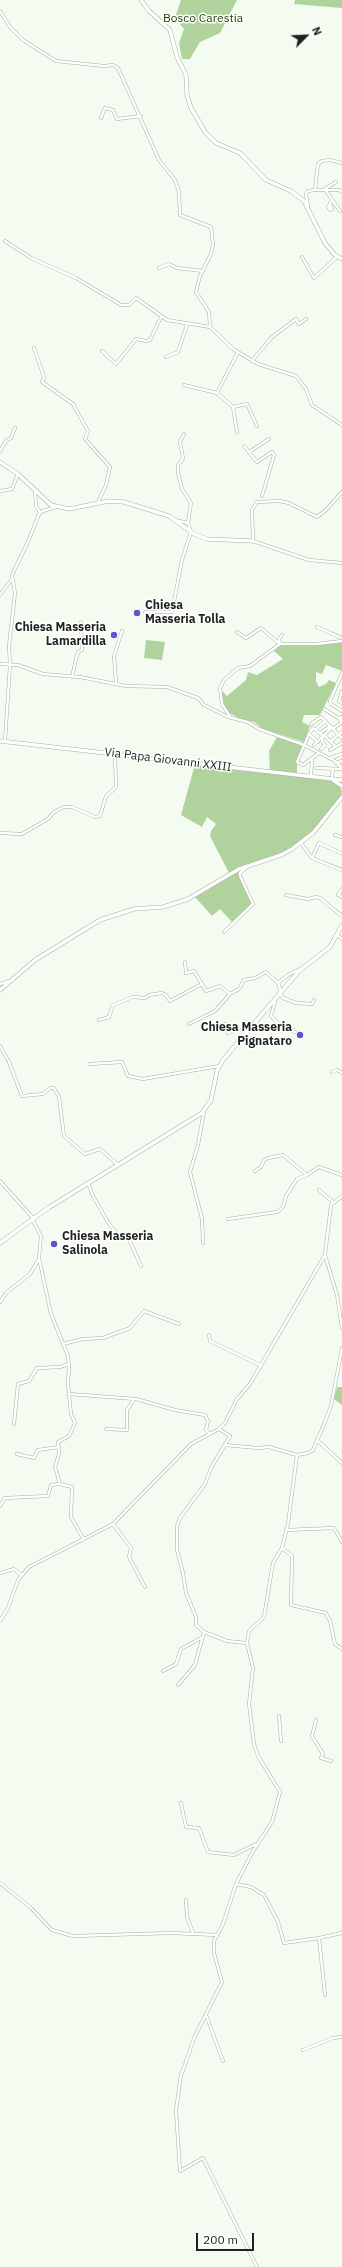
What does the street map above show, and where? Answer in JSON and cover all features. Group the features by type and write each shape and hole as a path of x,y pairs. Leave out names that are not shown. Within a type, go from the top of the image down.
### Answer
{"main road":[{"path":"141,0 149,11 170,30 178,57 186,76 191,108 210,138 216,143 240,153 266,180 298,196 308,206 325,243 342,259"},
{"path":"0,462 18,474 48,503 56,507 69,509 109,501 124,502 175,520 191,532 207,539 253,541"},
{"name":"Via Papa Giovanni XXIII","path":"0,741 342,780"},
{"name":"Via Papa Giovanni XXIII","path":"332,778 342,786"},
{"path":"0,987 45,952 100,920 134,909 163,907 188,900 233,872 281,855 301,843 313,833 341,797"},
{"path":"0,1243 33,1218 194,1119 204,1110 211,1100 219,1066 280,993 304,967 326,950 342,925"}],"street":[{"path":"0,11 10,27 26,43 56,61 104,66 114,65 118,68 134,106 141,116 147,135 159,160 175,180 179,192 180,215 211,226 213,244 211,254 196,292 209,312 210,328"},
{"path":"101,118 105,108 113,110 117,119 141,116"},
{"path":"315,190 320,163 330,160 342,163"},
{"path":"324,191 336,182"},
{"path":"308,206 307,192 315,190 339,190 342,192"},
{"path":"324,191 340,211"},
{"path":"330,204 332,200"},
{"path":"5,241 31,258 76,278 121,305 129,305 136,298 161,317 187,325 210,328 238,352 252,360 277,372 288,372 296,376 306,389 312,405 342,426"},
{"path":"302,257 314,278 338,256"},
{"path":"159,268 169,264 177,268 203,271"},
{"path":"102,351 116,364 136,339 146,341 150,340 161,317"},
{"path":"252,360 272,338 296,319 300,324 306,320"},
{"path":"166,357 178,352 187,325"},
{"path":"34,348 44,377 42,382 73,404 88,431 85,439 110,466 106,485 97,504"},
{"path":"217,393 238,352"},
{"path":"184,385 217,393 233,407 237,432"},
{"path":"233,407 247,404 257,426"},
{"path":"0,451 6,441 11,438 15,428"},
{"path":"145,612 172,612 182,560 191,532 188,523 191,503 182,489 178,473 178,465 184,458 180,442 184,434"},
{"path":"249,452 268,439"},
{"path":"244,446 257,462 272,452 274,454 262,496"},
{"path":"267,456 272,460"},
{"path":"0,491 12,489 18,474"},
{"path":"35,491 36,506 40,512"},
{"path":"342,492 326,510 317,517 287,502 257,502 253,507 253,541 309,560 342,563"},
{"path":"0,594 12,579 40,512 56,507"},
{"path":"175,520 188,523"},
{"path":"5,742 10,664 9,646 15,593 12,579"},
{"path":"72,677 78,652 82,650 82,622"},
{"path":"317,627 342,638"},
{"path":"237,632 246,638 262,628 280,644"},
{"path":"116,683 114,656 122,631"},
{"path":"280,644 279,639 282,635"},
{"path":"224,713 220,709 223,706 220,688 224,680 238,668 250,666 280,644 342,642"},
{"path":"0,664 10,664 26,668 37,673 116,683 126,686 167,687 198,698 204,705 232,718 304,745 330,758 342,768"},
{"path":"342,674 330,701 331,704 342,711"},
{"path":"342,691 339,701 342,703"},
{"path":"320,733 331,727 337,726 341,719 324,709"},
{"path":"311,724 320,717 326,721 338,735 342,737"},
{"path":"319,753 303,765 297,762 311,728 316,729 326,721"},
{"path":"314,745 331,727"},
{"path":"316,729 335,746"},
{"path":"331,741 342,732"},
{"path":"309,734 318,742"},
{"path":"321,749 325,745 322,741 323,735"},
{"path":"330,750 342,743"},
{"path":"0,833 22,834 48,819 54,812 64,807 72,807 95,817 100,816 106,796 116,787 115,754"},
{"path":"330,758 341,755"},
{"path":"311,777 312,758"},
{"path":"336,763 342,761"},
{"path":"316,768 342,768"},
{"path":"332,778 333,769"},
{"path":"335,835 342,837"},
{"path":"312,858 319,842 341,853"},
{"path":"301,843 312,858 342,870"},
{"path":"224,932 253,904 240,876 240,873 248,866"},
{"path":"342,889 338,895 342,897"},
{"path":"286,895 308,899 316,897 320,898 342,916"},
{"path":"337,935 342,939"},
{"path":"185,962 186,973 194,971 206,991 220,986 230,994"},
{"path":"278,983 288,974 304,967"},
{"path":"189,1024 215,1011 230,994 239,989 244,980 255,978 266,972 278,983 280,993 283,998 296,1003 312,1004 314,1000"},
{"path":"99,1020 108,1017 112,1006 115,1003 133,998 145,998 149,995 162,993 166,995 170,1001 202,984"},
{"path":"276,998 271,1016 280,1025 294,1032"},
{"path":"225,1024 228,1033 243,1027 249,1029"},
{"path":"0,1046 9,1062 11,1072 22,1096 43,1094 50,1088 54,1088 59,1097 64,1136 85,1154 100,1150 118,1165"},
{"path":"90,1064 122,1062 128,1076 143,1079 219,1066"},
{"path":"332,1072 337,1070 342,1073"},
{"path":"203,1243 202,1219 190,1172 198,1145 204,1110"},
{"path":"255,1171 261,1167 264,1160 283,1154 307,1174"},
{"path":"228,1219 277,1212 283,1207 286,1196 297,1179 319,1167 342,1176"},
{"path":"0,1181 33,1218 41,1236 39,1258 51,1314 69,1364 68,1378 71,1414 75,1423 69,1436 59,1441 55,1467 60,1484"},
{"path":"88,1183 93,1196 109,1224 119,1236 127,1235 141,1266"},
{"path":"319,1190 332,1202"},
{"path":"342,1196 332,1202 329,1211 325,1255 337,1295 342,1328"},
{"path":"219,1430 228,1417 237,1399 250,1384 325,1255"},
{"path":"0,1302 6,1293 30,1274 39,1258"},
{"path":"63,1344 82,1339 103,1338 130,1328 144,1311 179,1324"},
{"path":"209,1335 210,1341 260,1365"},
{"path":"225,1445 258,1448 269,1446 297,1455 308,1453 313,1450 331,1406 342,1348"},
{"path":"14,1424 18,1384 29,1380 37,1368 60,1367 69,1364"},
{"path":"69,1394 134,1399 175,1410 205,1415 208,1421 206,1430 209,1433"},
{"path":"106,1429 127,1430 127,1410 134,1399"},
{"path":"0,1621 8,1608 21,1575 33,1564 113,1524 191,1444 209,1433 219,1430 229,1434 225,1445 211,1468 205,1484 180,1518 177,1526 176,1550 183,1573 186,1593 196,1617 196,1625 204,1632 227,1641 247,1642"},
{"path":"317,1440 342,1463"},
{"path":"17,1454 34,1458 38,1450 58,1447"},
{"path":"258,2267 203,2158 180,2171 176,2110 181,2075 194,2038 222,1982 213,1947 223,1924 236,1884 257,1844 272,1822 280,1792 258,1756 254,1744 249,1704 254,1668 247,1642 249,1631 264,1617 273,1563 282,1548 286,1530 297,1455"},
{"path":"0,1506 5,1498 48,1496 50,1485 60,1484 72,1487 71,1517 84,1538"},
{"path":"113,1524 131,1548 129,1557 145,1587"},
{"path":"286,1530 334,1528 342,1542"},
{"path":"282,1548 292,1556 290,1605 326,1613 330,1621 335,1644 342,1649"},
{"path":"0,1573 12,1569 21,1575"},
{"path":"178,1685 195,1665 201,1638 204,1632"},
{"path":"163,1671 176,1664 181,1648 201,1638"},
{"path":"279,1716 281,1741"},
{"path":"316,1720 312,1736 323,1754 321,1758 331,1761"},
{"path":"181,1803 186,1827 199,1828 208,1852 234,1855 257,1844"},
{"path":"0,1883 31,1908 52,1930 73,1936 193,1933 217,1935"},
{"path":"236,1884 251,1887 264,1895 278,1922 284,1943 342,1933"},
{"path":"186,1900 187,1917 193,1933"},
{"path":"319,1938 325,1995"},
{"path":"206,2014 224,2061"},
{"path":"303,2050 333,2038 342,2037"}],"green space":[{"name":"Bosco Carestia","path":"181,0 237,0 220,33 200,42 190,59 182,59 179,43 184,29 175,18"},
{"path":"295,0 342,0 342,8 294,4"},
{"path":"146,640 165,642 162,660 144,658"},
{"path":"342,643 342,671 326,665 322,674 316,672 316,681 319,687 326,684 329,680 336,683 320,715 304,715 302,722 310,726 304,742 263,729 254,722 240,719 228,712 225,708 221,690 227,696 246,680 248,672 257,675 283,659 274,651 280,645"},
{"path":"277,737 303,746 297,762 297,774 270,771 269,751"},
{"path":"195,764 332,781 340,786 342,792 339,799 311,833 292,848 229,873 210,836 211,831 216,824 207,817 202,827 181,815"},
{"path":"237,871 252,903 233,923 220,909 212,916 195,897"},
{"path":"337,1387 342,1387 342,1405 334,1399"}],"place":[{"name":"Chiesa Masseria Tolla","path":"137,613"},
{"name":"Chiesa Masseria Lamardilla","path":"114,635"},
{"name":"Chiesa Masseria Pignataro","path":"300,1035"},
{"name":"Chiesa Masseria Salinola","path":"54,1244"}]}
